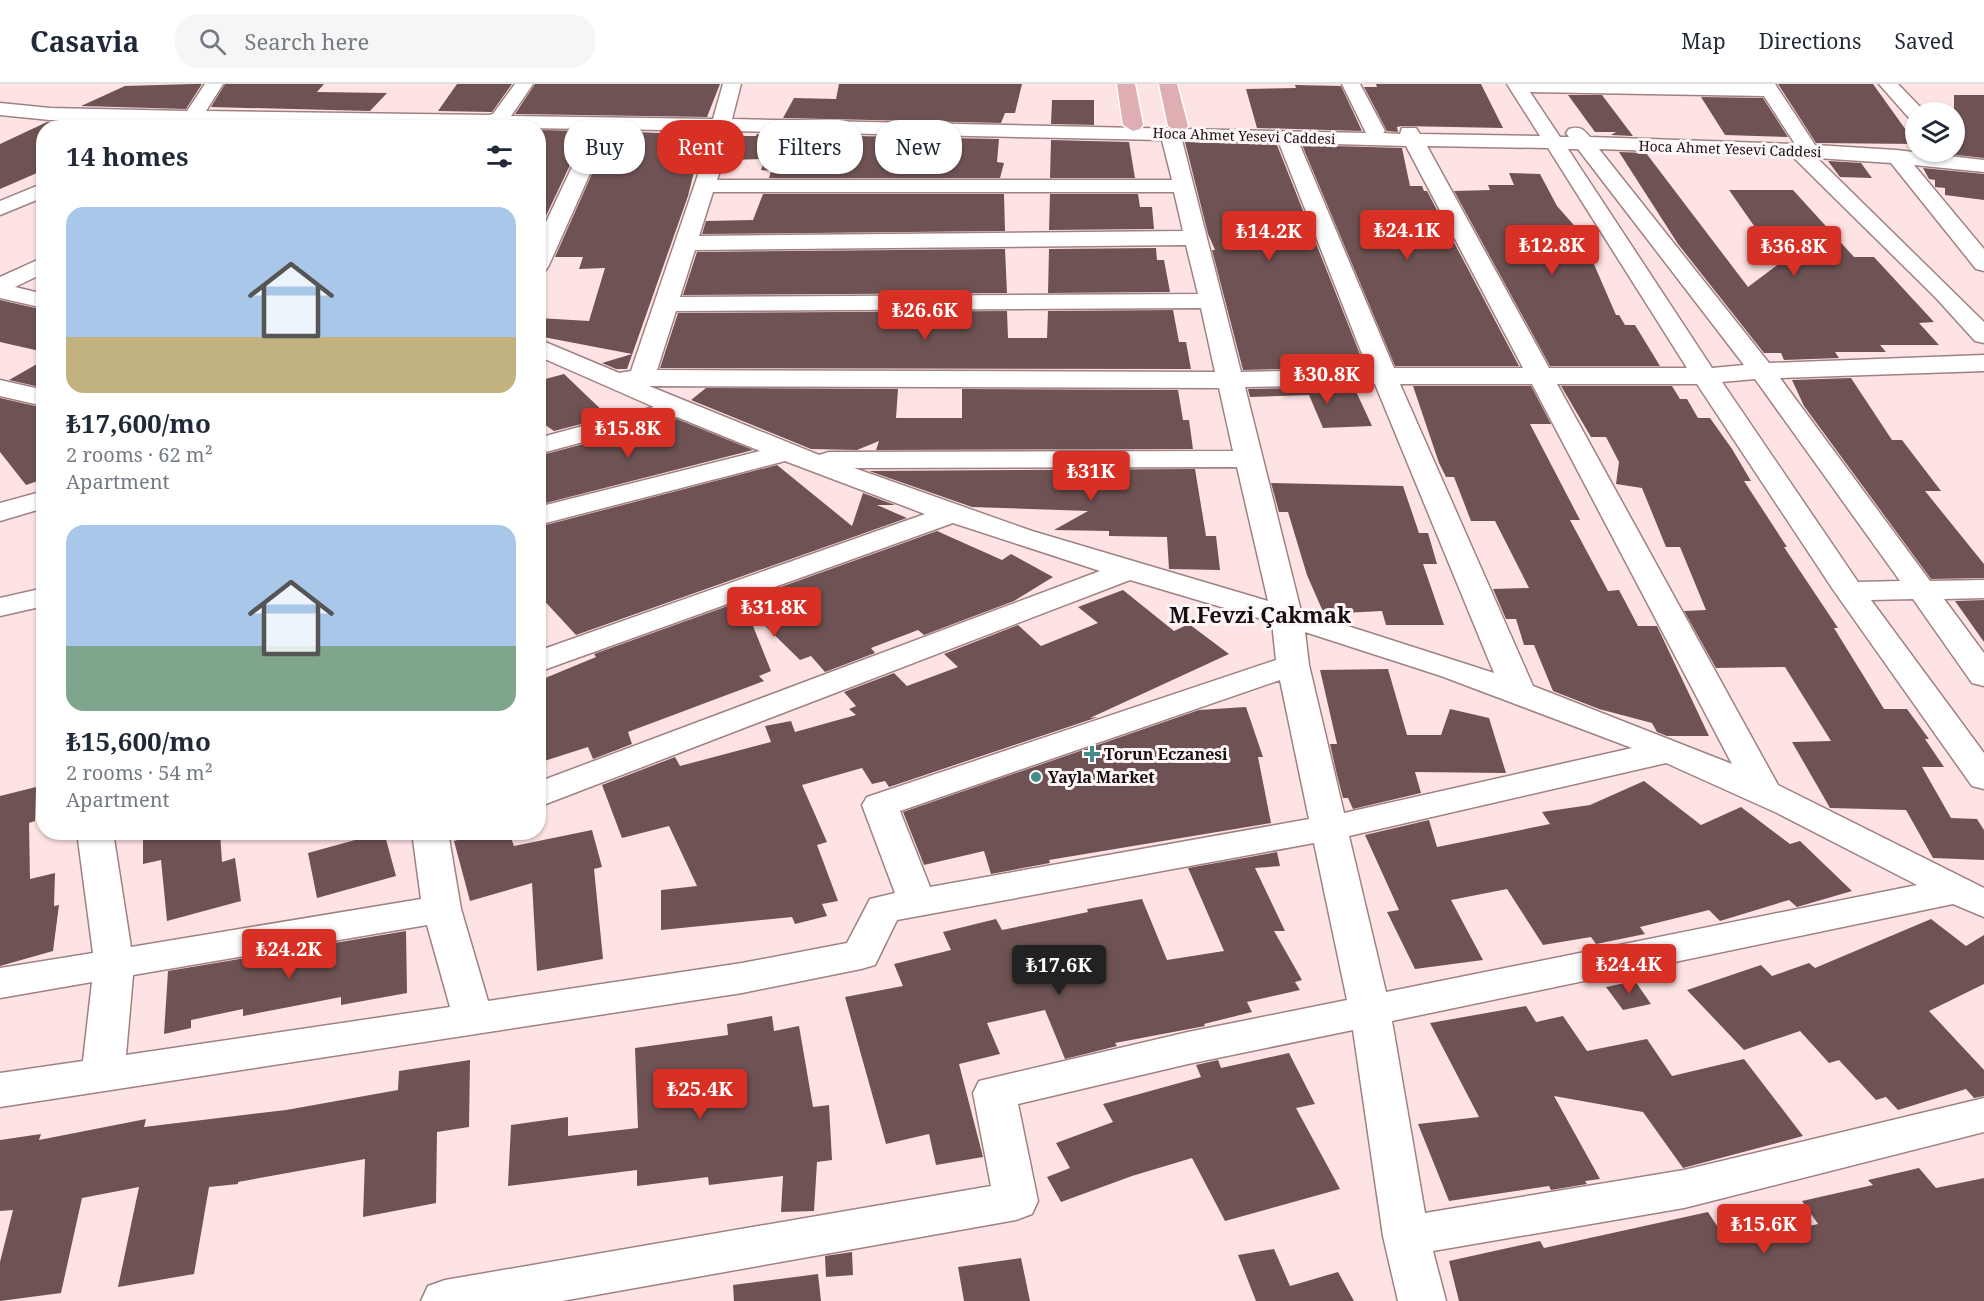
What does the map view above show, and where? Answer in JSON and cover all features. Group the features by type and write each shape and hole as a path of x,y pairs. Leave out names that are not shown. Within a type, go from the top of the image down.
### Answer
{"main road":[{"path":"1126,84 1133,125"},
{"path":"1168,84 1174,130"}],"street":[{"path":"196,112 214,84"},
{"path":"493,120 525,84"},
{"path":"724,120 732,84"},
{"path":"1351,84 1375,131"},
{"path":"1888,84 1905,102"},
{"path":"1530,85 1768,87 1801,148 1984,336"},
{"path":"1530,85 1567,140 1705,376 1849,591 1984,778"},
{"name":"Hoca Ahmet Yesevi Caddesi","path":"0,102 196,112 259,120"},
{"name":"Hoca Ahmet Yesevi Caddesi","path":"0,109 46,114 259,120"},
{"path":"9,130 46,114 57,120"},
{"name":"Hoca Ahmet Yesevi Caddesi","path":"546,123 657,124"},
{"name":"Hoca Ahmet Yesevi Caddesi","path":"546,124 564,124"},
{"name":"Hoca Ahmet Yesevi Caddesi","path":"745,124 1133,125 1287,137 1411,136 1905,151"},
{"name":"Hoca Ahmet Yesevi Caddesi","path":"745,124 1375,131 1411,136"},
{"path":"1174,130 1182,186 1287,617 1293,665 1370,1011 1406,1236 1422,1301"},
{"path":"1411,136 1764,792"},
{"path":"1287,137 1384,376 1520,693"},
{"path":"1567,140 1762,371 1919,590 1984,676"},
{"name":"Hoca Ahmet Yesevi Caddesi","path":"1801,148 1984,166"},
{"path":"1896,156 1984,264"},
{"name":"Hoca Ahmet Yesevi Caddesi","path":"1965,156 1984,160"},
{"path":"546,248 580,174"},
{"path":"629,380 666,304 710,174"},
{"path":"707,186 1182,186"},
{"path":"0,209 36,193"},
{"path":"688,243 1195,238"},
{"path":"0,286 36,268"},
{"path":"0,291 36,299"},
{"path":"666,304 1211,301"},
{"path":"546,350 580,365 629,380 680,408 798,456 952,514 1287,617 1520,693 1669,751 1764,792 1971,897"},
{"path":"629,380 1231,380 1384,376 1705,376 1762,371 1984,363"},
{"path":"546,373 580,365"},
{"path":"0,388 36,396"},
{"path":"546,444 680,408"},
{"path":"546,514 798,456 1248,459"},
{"path":"0,512 36,501"},
{"path":"546,659 952,514"},
{"path":"546,792 1132,569"},
{"path":"1849,591 1984,589"},
{"path":"0,607 36,599"},
{"path":"917,903 880,805 1293,665"},
{"path":"0,1090 742,978 861,955 883,909 1330,828 1669,751"},
{"path":"96,840 114,964 103,1073"},
{"path":"435,840 442,909 472,1017"},
{"path":"445,1301 1016,1201 994,1093 1188,1048 1370,1011 1971,897"},
{"path":"0,983 442,909"},
{"path":"1406,1236 1684,1189 1984,1115"}],"building":[{"path":"202,84 186,109 81,106 125,86"},
{"path":"225,84 324,84 317,92 387,93 370,111 211,107"},
{"path":"457,84 512,84 492,112 438,111"},
{"path":"535,84 720,84 707,117 515,114"},
{"path":"839,84 1022,84 1015,113 1005,113 1001,123 962,122 962,120 783,118 794,98 836,99"},
{"path":"1376,84 1481,84 1503,128 1402,126 1397,127 1398,132 1387,131 1364,87 1377,87"},
{"path":"1778,84 1873,84 1905,129 1905,144 1816,143"},
{"path":"1295,85 1341,86 1362,131 1257,128 1246,89 1296,88"},
{"path":"1568,95 1602,95 1633,136 1611,135 1616,132 1595,132"},
{"path":"1954,95 1984,95 1984,158 1965,156 1965,102 1954,102"},
{"path":"1701,97 1763,98 1788,137 1725,135"},
{"path":"1052,100 1094,100 1094,125 1051,124"},
{"path":"36,127 36,173 0,189 0,144"},
{"path":"546,130 564,131 566,174 546,216"},
{"path":"645,132 657,133 657,174 694,174 688,196 627,369 616,369 602,363 632,354 546,338 546,318 589,321 605,268 579,269 583,257 555,257 592,174 645,174"},
{"path":"757,134 757,159 745,160 745,136 756,136"},
{"path":"863,136 875,136 875,174 962,174 962,138 999,139 997,162 1004,163 1000,178 769,178 770,174 863,174"},
{"path":"1051,140 1129,142 1135,178 1050,178"},
{"path":"1185,142 1277,145 1365,367 1243,370 1212,250 1215,250 1208,234"},
{"path":"1302,145 1402,148 1410,186 1422,186 1424,191 1427,191 1519,366 1395,366"},
{"path":"1619,152 1646,153 1748,287 1780,263 1729,190 1793,190 1854,257 1874,257 1934,322 1919,323 1939,345 1880,345 1886,352 1835,352 1839,358 1784,360 1781,353 1764,353 1678,244"},
{"path":"1828,161 1861,163 1872,178 1840,177"},
{"path":"1923,168 1984,174 1984,200 1945,195 1945,188 1935,187 1935,180 1929,179"},
{"path":"1509,173 1540,174 1557,206 1580,232 1616,315 1619,315 1625,325 1635,325 1660,366 1550,366 1454,191 1490,190 1488,185 1514,185"},
{"path":"763,194 1004,194 1005,231 702,234 706,221 753,220"},
{"path":"1050,194 1138,194 1140,207 1152,207 1154,229 1049,230"},
{"path":"1156,248 1157,260 1164,260 1170,292 1048,293 1049,249"},
{"path":"1005,249 1007,293 683,295 697,252"},
{"path":"0,300 36,308 36,350 0,342"},
{"path":"1173,310 1179,342 1186,342 1191,369 660,368 678,313 1007,311 1008,338 1047,338 1048,311"},
{"path":"36,365 36,386 9,380"},
{"path":"564,374 609,417 554,431 546,426 546,379"},
{"path":"1851,378 1892,440 1902,440 1941,491 1925,491 1984,564 1984,578 1931,579 1804,406 1792,380"},
{"path":"1413,386 1531,386 1551,424 1530,424 1580,520 1570,520 1608,591 1619,590 1638,626 1657,626 1709,736 1667,736 1657,732 1652,723 1599,709 1553,691 1534,645 1524,645 1516,619 1506,619 1493,589 1529,588 1495,521 1471,521 1454,477 1446,477 1439,463"},
{"path":"1561,386 1672,386 1680,399 1687,399 1698,418 1710,418 1751,481 1744,481 1787,547 1784,547 1838,628 1834,628 1884,709 1907,709 1929,739 1925,739 1944,767 1922,767 1951,818 1977,819 1984,830 1984,860 1933,858 1906,810 1830,808 1792,742 1831,741 1785,667 1716,668 1684,611 1706,610 1680,547 1666,547 1642,488 1616,484 1619,462 1606,437 1591,437"},
{"path":"1354,387 1372,426 1323,428 1309,395 1250,397 1248,389"},
{"path":"706,388 898,389 896,418 962,418 962,389 1178,390 1183,420 1189,420 1193,449 876,450 879,441 857,450 811,449 691,400"},
{"path":"0,398 36,406 36,482 26,485 0,452"},
{"path":"677,419 753,450 546,503 546,454 644,428 650,433 662,423"},
{"path":"777,465 852,526 863,493 895,505 877,505 907,518 576,635 546,603 546,525"},
{"path":"1195,469 1206,536 1216,536 1220,570 1169,569 1167,537 1109,536 1109,531 1054,530 1088,511 972,507 869,471"},
{"path":"1271,483 1403,486 1419,533 1428,533 1437,564 1423,564 1444,625 1386,625 1382,611 1324,614 1307,575 1288,512 1279,512"},
{"path":"937,531 1002,560 1011,554 1053,577 1014,601 924,635 918,630 871,648 875,653 825,672 811,656 800,660 745,606 771,671 759,676 764,681 628,732 632,744 593,759 588,747 546,760 546,678 596,657 594,654"},
{"path":"1123,590 1174,631 1189,624 1229,654 1090,718 1098,717 889,787 885,781 872,784 862,768 802,785 827,842 817,845 838,901 822,904 827,916 795,924 792,917 661,930 661,890 697,886 669,826 622,838 602,785 675,757 680,766 771,742 765,726 791,721 795,732 856,715 849,709 856,706 844,692 894,673 907,686 958,667 944,654 1018,625 1041,646 1098,623 1078,607"},
{"path":"1984,600 1984,642 1955,601"},
{"path":"1388,669 1407,735 1441,735 1450,709 1489,718 1506,773 1415,772 1421,793 1353,809 1348,798 1343,798 1337,775 1330,744 1337,744 1320,670"},
{"path":"1246,707 1263,757 1258,757 1271,823 1049,860 1050,863 991,874 984,851 924,865 903,812 1199,710"},
{"path":"1644,781 1701,825 1741,807 1790,844 1800,841 1852,891 1797,907 1789,900 1720,921 1709,910 1640,927 1645,934 1596,944 1591,937 1543,945 1507,889 1451,900 1483,960 1415,969 1387,912 1399,910 1365,835 1429,820 1437,847 1550,824 1542,812 1590,805"},
{"path":"36,787 35,821 29,823 30,879 55,873 54,906 59,905 53,951 0,966 0,796"},
{"path":"592,830 602,867 594,869 603,959 537,971 532,883 470,901 454,841 512,840 514,846"},
{"path":"143,840 221,840 222,862 235,858 241,901 167,921 161,860 143,864"},
{"path":"355,840 386,840 396,876 317,898 308,853"},
{"path":"1277,852 1280,866 1255,868 1285,931 1274,931 1302,980 1295,982 1300,990 1247,1002 1252,1012 1204,1024 1205,1026 1115,1043 1117,1046 1065,1059 1045,1010 987,1023 1000,1054 959,1064 983,1157 936,1165 929,1134 886,1144 845,997 903,986 894,964 951,950 943,932 996,919 1002,930 1088,912 1087,909 1142,899 1167,960 1224,951 1188,868"},
{"path":"1931,919 1966,946 1984,935 1984,984 1929,1011 1984,1070 1984,1096 1974,1098 1966,1089 1898,1110 1886,1097 1876,1100 1839,1060 1829,1063 1800,1031 1744,1050 1687,990 1761,965 1772,976 1809,963 1815,968"},
{"path":"406,931 407,993 341,1005 341,997 243,1016 243,1009 191,1020 191,1028 164,1034 168,971"},
{"path":"1635,981 1651,1004 1623,1010 1606,987"},
{"path":"1526,1006 1536,1022 1563,1016 1587,1051 1647,1039 1672,1076 1744,1059 1803,1136 1683,1168 1643,1112 1554,1096 1600,1179 1585,1181 1587,1184 1551,1190 1549,1186 1449,1201 1418,1124 1479,1117 1430,1023"},
{"path":"772,1016 774,1031 799,1026 813,1107 829,1105 832,1160 817,1162 814,1211 781,1212 783,1176 709,1185 708,1177 637,1186 637,1170 508,1186 511,1125 568,1117 568,1136 638,1128 635,1048 728,1035 727,1024"},
{"path":"1289,1053 1315,1104 1296,1108 1340,1189 1225,1221 1192,1158 1132,1176 1061,1202 1047,1177 1070,1168 1056,1143 1113,1122 1103,1104 1201,1077 1196,1065 1218,1060 1221,1068"},
{"path":"470,1060 469,1127 437,1132 436,1203 363,1217 365,1159 238,1182 238,1184 209,1187 194,1274 118,1287 139,1187 82,1198 61,1293 0,1301 0,1262 13,1210 0,1211 0,1140 41,1134 39,1140 146,1119 144,1127 286,1110 398,1090 399,1071"},
{"path":"1919,1168 1936,1188 1984,1178 1984,1301 1459,1301 1449,1261 1540,1241 1544,1248 1708,1212 1728,1243 1818,1224 1802,1201 1873,1185 1868,1180"},
{"path":"1274,1249 1290,1286 1338,1272 1354,1301 1256,1301 1238,1255"},
{"path":"852,1252 853,1275 826,1277 825,1256"},
{"path":"1021,1258 1030,1301 964,1301 958,1267"},
{"path":"818,1274 821,1301 734,1301 733,1285"}],"place":[{"name":"Torun Eczanesi","path":"1092,754"},
{"name":"Yayla Market","path":"1036,777"}],"district":[{"name":"M.Fevzi Çakmak","path":"1260,615"}]}
